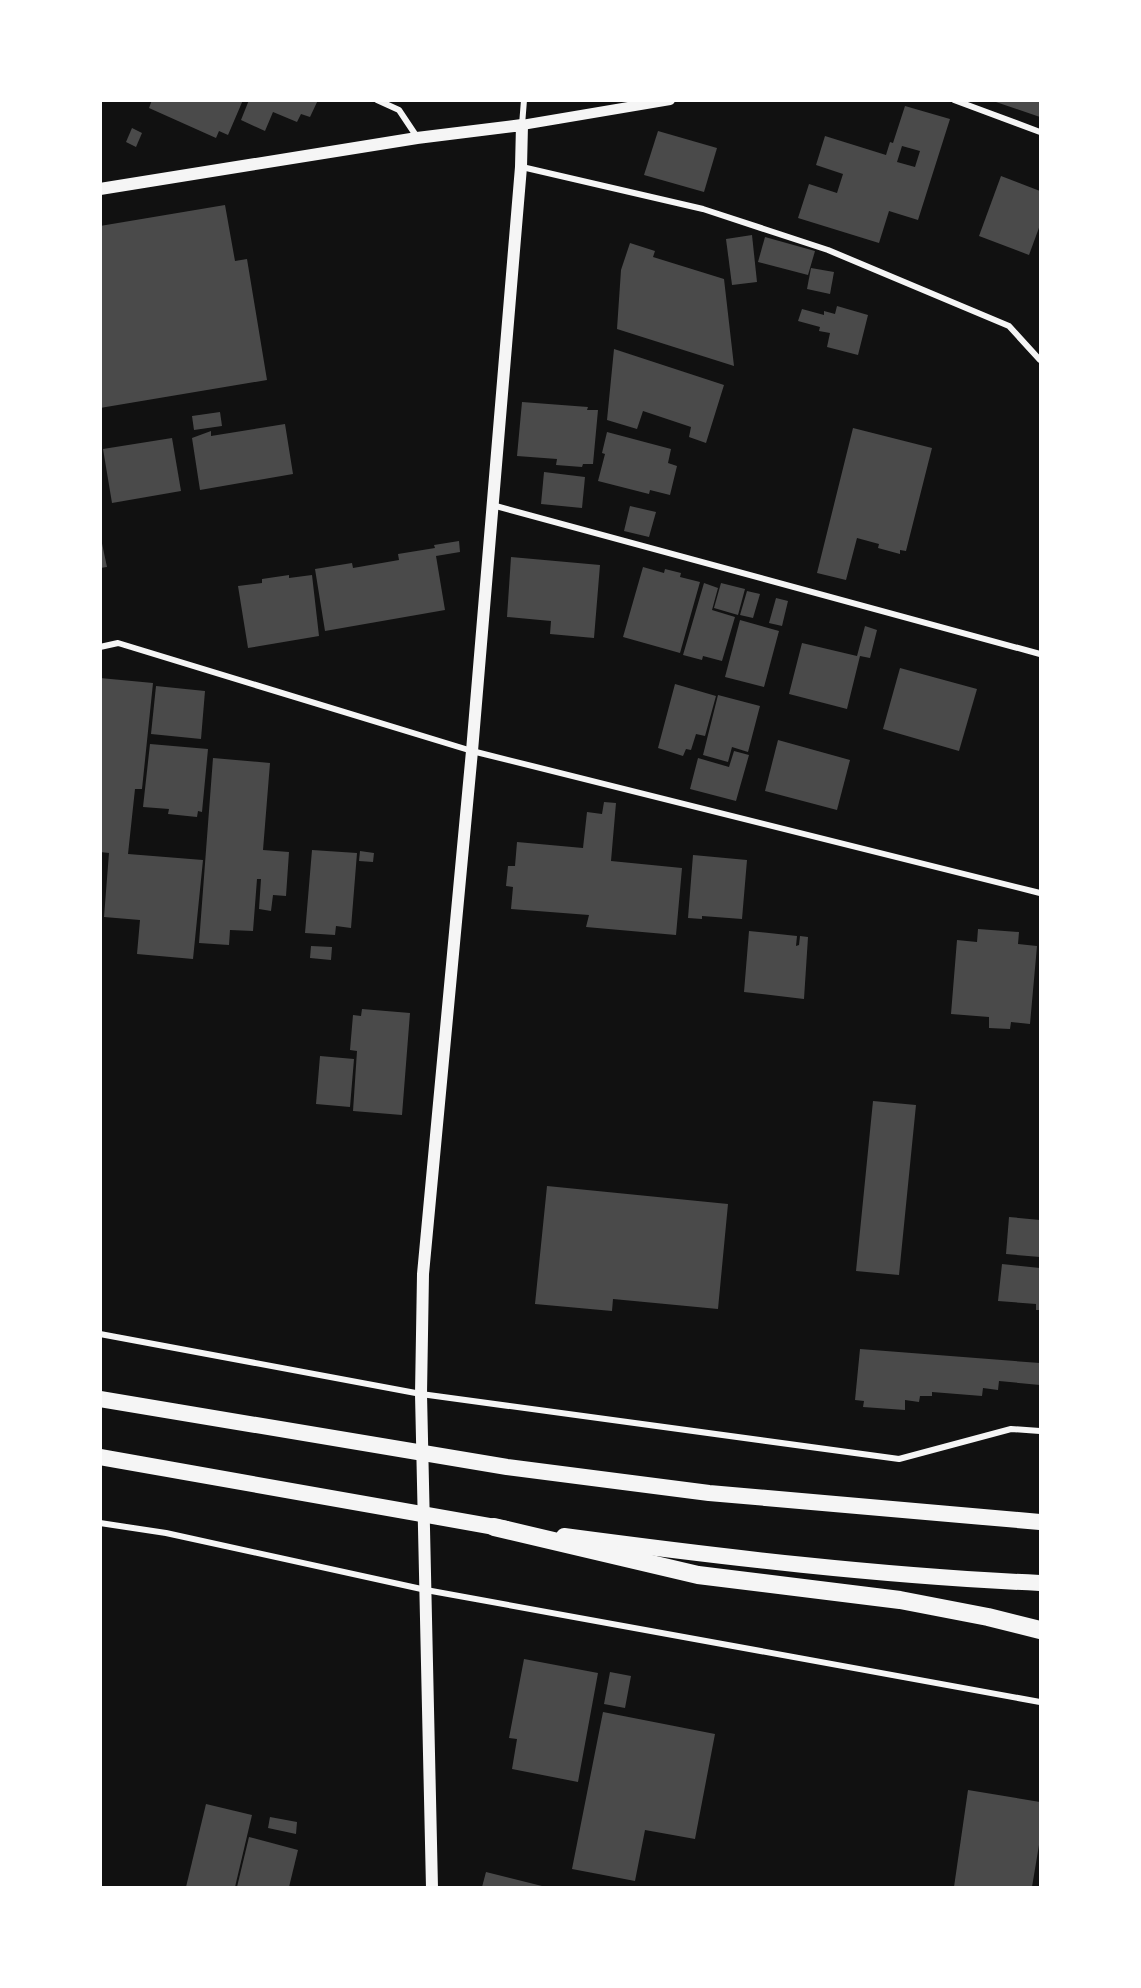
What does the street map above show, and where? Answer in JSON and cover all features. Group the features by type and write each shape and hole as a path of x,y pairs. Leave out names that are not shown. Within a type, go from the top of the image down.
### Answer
{"highway":[{"path":"105,1399 507,1467 709,1493 1041,1522"},
{"path":"102,1457 494,1527 716,1557 906,1575 1041,1583"},
{"path":"494,1527 698,1575 900,1600 1041,1630"}],"main road":[{"path":"100,189 417,138 522,125 521,167 472,751 423,1274 421,1394 432,1887"}],"street":[{"path":"377,100 399,110 417,138"},
{"path":"524,100 522,125 670,100"},
{"path":"954,100 1041,132"},
{"path":"521,167 703,208 828,250 1009,326 1041,360"},
{"path":"492,505 1041,654"},
{"path":"100,646 118,644 472,751 1041,893"},
{"path":"100,1334 421,1394 899,1459 1011,1429 1041,1431"},
{"path":"100,1523 166,1533 426,1590 1041,1702"}],"building":[{"path":"152,100 243,100 228,135 219,131 216,138 149,108"},
{"path":"249,100 318,100 310,117 301,114 297,122 273,112 265,131 241,120"},
{"path":"1040,100 1040,117 993,101"},
{"path":"905,106 950,119 918,220 889,211 879,243 798,218 809,184 837,193 843,174 816,165 825,136 886,155 890,142 893,143","holes":["902,146 920,151 915,167 897,162"]},
{"path":"132,128 142,133 136,147 126,142"},
{"path":"658,131 717,148 704,192 644,175"},
{"path":"1001,176 1040,191 1040,225 1029,255 979,236"},
{"path":"225,205 235,261 247,259 267,380 100,408 100,226"},
{"path":"752,235 757,282 732,285 726,239"},
{"path":"765,237 815,251 808,275 758,262"},
{"path":"630,243 655,251 653,257 724,279 734,366 617,329 621,270"},
{"path":"811,268 834,272 830,294 807,289"},
{"path":"837,306 868,315 858,355 827,347 830,333 819,331 820,327 798,321 802,309 824,315 824,311 835,314"},
{"path":"614,349 724,385 706,443 689,437 691,427 643,411 637,429 607,420"},
{"path":"522,402 588,407 587,410 598,410 593,464 583,464 582,467 556,465 557,459 517,456"},
{"path":"220,412 222,426 194,430 192,416"},
{"path":"285,424 293,474 200,490 192,438 211,431 211,436"},
{"path":"853,428 932,448 906,551 900,550 900,554 878,548 879,544 857,538 846,580 817,573"},
{"path":"607,432 671,449 668,463 677,466 670,495 650,490 649,494 598,481 605,454 602,453"},
{"path":"172,438 181,491 112,503 103,449"},
{"path":"544,472 585,477 582,508 541,504"},
{"path":"630,506 656,512 649,537 624,531"},
{"path":"100,534 107,567 100,568"},
{"path":"459,541 460,552 436,556 445,610 325,631 315,569 352,563 353,568 399,560 398,554 435,548 434,545"},
{"path":"511,557 600,565 594,638 550,634 551,621 507,617"},
{"path":"643,567 664,573 665,569 681,573 680,577 700,582 680,653 623,637"},
{"path":"289,575 289,578 312,575 319,636 248,648 238,586 262,583 262,579"},
{"path":"704,583 718,588 712,610 735,617 722,661 703,656 702,660 683,655"},
{"path":"721,583 745,589 738,615 714,608"},
{"path":"747,591 760,594 753,618 740,615"},
{"path":"776,598 788,601 782,626 769,623"},
{"path":"740,620 779,631 764,687 725,677"},
{"path":"865,626 877,630 870,658 860,656 847,709 789,694 802,643 857,656"},
{"path":"900,668 977,689 959,751 883,729"},
{"path":"100,678 153,683 142,789 135,789 128,854 203,860 193,959 137,954 140,920 104,917 109,853 100,852"},
{"path":"675,684 716,696 705,736 696,734 691,750 686,749 683,756 658,748"},
{"path":"156,686 205,691 201,739 151,734"},
{"path":"718,695 760,706 748,752 732,747 728,762 703,755"},
{"path":"778,740 850,760 837,810 765,791"},
{"path":"150,744 208,749 202,812 198,811 197,817 168,814 169,809 143,807"},
{"path":"734,751 749,755 736,801 690,789 698,758 729,767"},
{"path":"213,758 270,763 263,850 289,852 286,896 273,895 271,911 259,909 261,879 257,879 253,931 230,930 229,945 199,943"},
{"path":"604,802 616,803 611,861 682,868 676,935 586,927 589,915 511,909 513,887 506,886 508,866 515,866 517,842 583,848 587,812 602,814"},
{"path":"312,850 357,853 351,928 336,926 335,935 305,933"},
{"path":"360,851 374,853 373,862 359,861"},
{"path":"693,855 747,860 742,919 702,916 702,919 688,918"},
{"path":"978,929 1019,932 1018,944 1037,946 1030,1024 1011,1022 1010,1029 989,1028 989,1017 951,1014 957,940 977,942"},
{"path":"749,931 797,936 796,946 799,945 800,936 808,937 804,999 744,992"},
{"path":"311,946 332,947 331,960 310,958"},
{"path":"362,1009 410,1013 402,1115 353,1111 357,1051 350,1050 353,1015 361,1016"},
{"path":"320,1056 354,1059 350,1107 316,1104"},
{"path":"873,1101 916,1105 899,1275 856,1271"},
{"path":"547,1186 728,1204 718,1309 613,1299 612,1311 535,1304"},
{"path":"1009,1217 1040,1220 1040,1257 1006,1254"},
{"path":"1002,1264 1040,1268 1040,1310 1036,1310 1036,1304 998,1301"},
{"path":"860,1349 1040,1363 1040,1385 999,1381 998,1390 983,1388 982,1396 932,1392 932,1396 920,1396 919,1402 905,1400 905,1410 863,1407 864,1401 855,1400"},
{"path":"524,1659 598,1673 578,1782 512,1769 517,1739 509,1738"},
{"path":"610,1672 631,1676 625,1708 604,1704"},
{"path":"603,1712 715,1734 695,1839 645,1830 635,1881 572,1869"},
{"path":"968,1790 1040,1802 1040,1839 1032,1887 954,1887"},
{"path":"206,1804 252,1815 235,1887 186,1887"},
{"path":"270,1817 297,1822 296,1834 268,1828"},
{"path":"249,1837 298,1850 289,1887 237,1887"},
{"path":"486,1872 546,1887 482,1887"}]}
